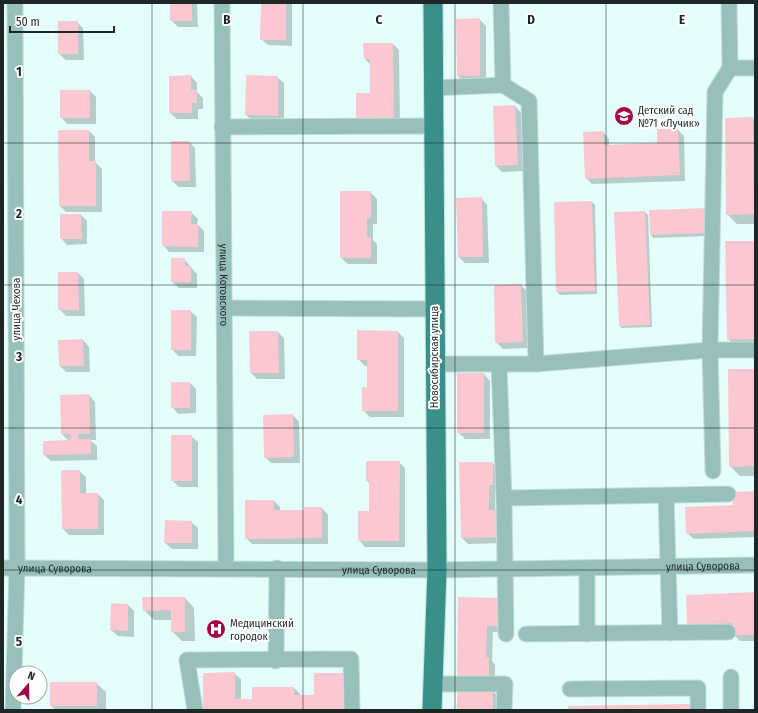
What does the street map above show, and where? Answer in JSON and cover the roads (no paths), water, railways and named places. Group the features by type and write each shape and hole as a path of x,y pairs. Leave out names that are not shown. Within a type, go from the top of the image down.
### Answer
{"main road":[{"name":"Новосибирская улица","path":"432,710 437,570 434,364 433,3"}],"street":[{"name":"улица Чехова","path":"13,710 10,568 15,3"},
{"name":"улица Котовского","path":"222,3 226,568"},
{"path":"501,3 503,85"},
{"path":"713,470 710,350 715,92 730,68 729,3"},
{"path":"730,68 755,68"},
{"path":"433,88 503,85 529,100 536,364"},
{"path":"222,127 433,126"},
{"path":"224,308 434,309"},
{"path":"434,364 536,364 710,350 755,350"},
{"path":"500,365 506,634"},
{"path":"504,498 728,494"},
{"path":"666,495 670,633"},
{"name":"улица Суворова","path":"10,568 276,568 437,570 755,565"},
{"path":"276,568 276,661"},
{"path":"587,568 587,634"},
{"path":"526,634 728,632"},
{"path":"195,710 187,660 352,660 352,710"},
{"path":"731,677 731,710"},
{"path":"433,684 504,684 504,710"},
{"path":"570,689 698,688 698,710"}],"place":[{"name":"Детский сад №71 «Лучик»","path":"624,116"},
{"name":"Медицинский городок","path":"216,629"}]}
